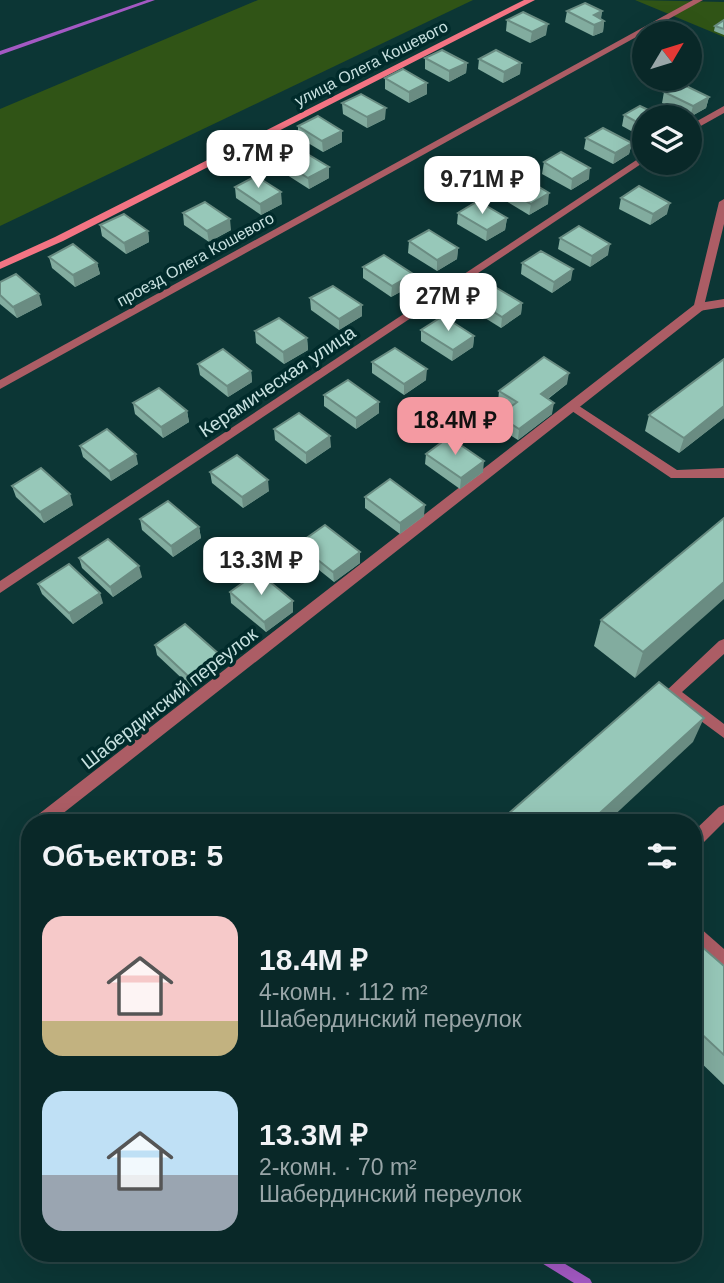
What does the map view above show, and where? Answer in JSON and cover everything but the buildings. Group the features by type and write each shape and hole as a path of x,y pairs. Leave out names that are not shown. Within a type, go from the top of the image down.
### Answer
{"main road":[{"name":"улица Олега Кошевого","path":"0,266 59,239 531,0"}],"street":[{"name":"проезд Олега Кошевого","path":"0,385 699,0"},
{"path":"702,122 724,109"},
{"name":"Керамическая улица","path":"0,587 632,166"},
{"path":"724,202 699,307 724,303"},
{"name":"Шабердинский переулок","path":"51,814 699,307"},
{"path":"573,407 675,475 724,473"},
{"path":"724,645 673,692 724,733"},
{"path":"702,833 724,812"},
{"path":"702,941 724,960"}],"green space":[{"path":"258,0 473,0 0,226 0,109"},
{"path":"635,0 724,2 724,37 702,28 702,21 686,21"}],"waterway":[{"path":"0,53 152,0"},
{"path":"551,1262 586,1283"}]}
